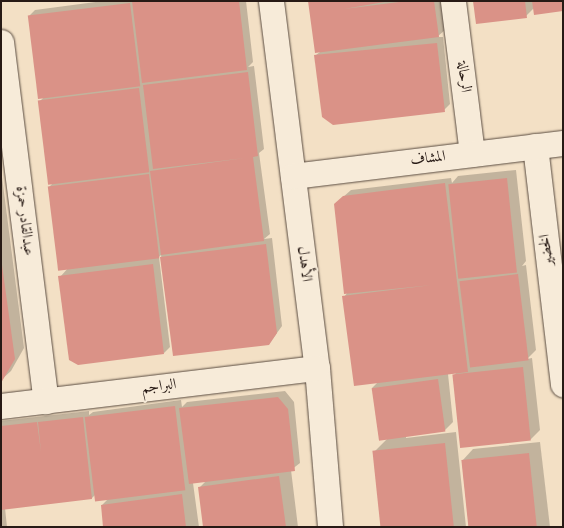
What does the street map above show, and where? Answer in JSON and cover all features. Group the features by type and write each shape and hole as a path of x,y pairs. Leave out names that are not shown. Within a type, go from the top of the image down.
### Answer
{"street":[{"name":"الأهدل","path":"271,1 317,368 330,527"},
{"name":"الرحالة","path":"453,1 472,154"},
{"name":"عبدالقادر حمزة","path":"1,42 46,401"},
{"name":"المشاف","path":"293,176 563,143"},
{"name":"الخضير","path":"535,146 563,384"},
{"name":"البراجم","path":"1,406 317,368"},
{"path":"327,487 336,527"}],"building":[{"path":"132,1 239,1 247,70 142,83"},
{"path":"308,1 390,1 344,9 407,1 434,1 439,37 315,53"},
{"path":"473,1 525,1 527,18 476,24"},
{"path":"532,1 563,1 563,11 534,15"},
{"path":"130,3 140,86 38,99 28,16"},
{"path":"437,43 445,112 333,125 322,117 314,55"},
{"path":"248,72 258,156 253,157 264,241 161,255 150,171 245,158 153,169 143,85"},
{"path":"139,88 149,172 48,185 38,100"},
{"path":"149,174 159,258 58,271 48,186"},
{"path":"507,178 517,272 458,279 448,184"},
{"path":"445,183 468,372 354,386 342,296 432,285 344,294 334,204 343,196"},
{"path":"266,244 277,333 269,345 173,356 160,257"},
{"path":"1,258 15,359 1,383"},
{"path":"153,264 164,354 78,365 69,360 58,276"},
{"path":"518,274 529,360 470,368 459,281"},
{"path":"523,367 531,441 460,448 452,374"},
{"path":"438,379 445,431 379,441 372,388"},
{"path":"278,397 288,409 295,471 189,484 179,408"},
{"path":"175,406 185,490 95,501 85,417"},
{"path":"83,417 92,499 1,510 1,426 37,422 41,452 38,422"},
{"path":"445,443 454,527 380,527 372,451"},
{"path":"529,453 537,527 468,527 461,460"},
{"path":"279,476 286,527 203,527 198,487"},
{"path":"182,494 186,527 103,527 101,505"}]}
